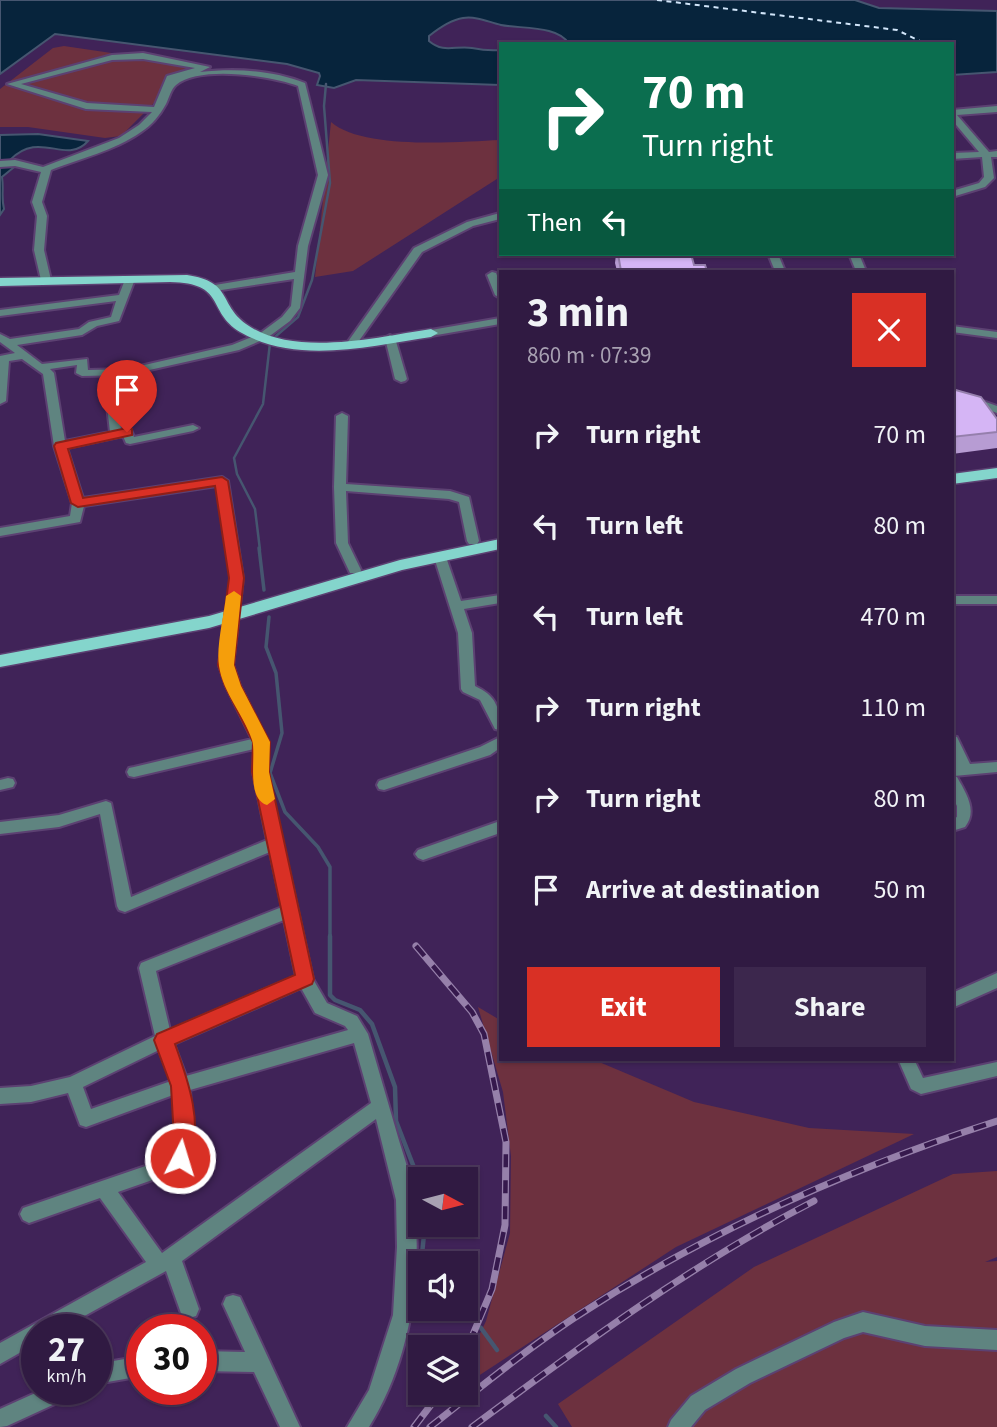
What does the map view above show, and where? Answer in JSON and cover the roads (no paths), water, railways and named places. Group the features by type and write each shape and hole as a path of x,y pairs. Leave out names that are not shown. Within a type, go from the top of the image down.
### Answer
{"main road":[{"path":"0,282 190,280 215,288 231,316 243,329 262,337 307,346 336,347 431,333"},
{"path":"954,470 997,464"},
{"path":"954,479 997,473"},
{"path":"0,661 211,621 274,605 332,585 349,583 474,541 499,536"},
{"path":"332,585 355,570 499,544"},
{"path":"0,653 207,612 230,615"}],"street":[{"path":"0,164 15,163 46,170 133,134 150,120 157,110 172,80 206,67 143,57 111,58 11,84 86,106 157,110"},
{"path":"41,368 83,361 82,373 127,372 235,348 262,337 286,318 296,306 303,246 323,175 302,85 278,77 212,73 172,80"},
{"path":"954,114 997,109"},
{"path":"954,116 992,154 993,182 954,193"},
{"path":"954,156 992,154"},
{"path":"46,170 37,202 43,211 44,221 39,241 47,280"},
{"path":"352,343 418,250 470,224 499,216"},
{"path":"215,288 299,275"},
{"path":"492,275 499,292"},
{"path":"4,340 82,332 93,324 115,319 130,279"},
{"path":"0,313 124,297"},
{"path":"431,333 499,321"},
{"path":"954,329 997,335"},
{"path":"390,338 401,379"},
{"path":"0,531 76,519 78,503 60,446 48,373 4,340"},
{"path":"0,401 4,358 25,355"},
{"path":"954,388 997,403"},
{"path":"954,394 997,410"},
{"path":"112,397 116,435"},
{"path":"342,416 342,543 355,570"},
{"path":"60,446 127,432 130,441 193,428"},
{"path":"78,503 222,481 237,578 230,615 226,665 233,686 261,742 260,772 305,979 321,1009 330,1015 351,1021 360,1034 400,1174 406,1223 403,1315 377,1395 357,1427"},
{"path":"340,487 450,495 465,500 474,541"},
{"path":"438,553 465,633 468,689 485,697 499,723"},
{"path":"458,606 499,600"},
{"path":"954,600 997,600"},
{"path":"134,772 261,742"},
{"path":"384,785 485,751 499,743"},
{"path":"954,751 958,771 997,768"},
{"path":"954,784 964,806 964,818 960,824 954,825"},
{"path":"0,828 59,821 106,807 125,906 277,842"},
{"path":"423,854 499,827"},
{"path":"29,1214 172,1165 180,1158 184,1139 181,1086 164,1040 147,968 289,911"},
{"path":"0,1096 31,1094 73,1084 164,1040 305,979"},
{"path":"954,1000 997,980"},
{"path":"73,1084 86,1119 155,1092 280,1054 360,1034"},
{"path":"907,1061 917,1084 921,1086 997,1069"},
{"path":"69,1314 165,1261 380,1105"},
{"path":"104,1188 165,1261 189,1309"},
{"path":"233,1304 290,1427"},
{"path":"678,1427 698,1403 743,1376 841,1329 863,1322 925,1336 997,1340"},
{"path":"0,1354 21,1341"},
{"path":"217,1361 260,1362"},
{"path":"0,1419 30,1405"}],"water":[{"path":"0,0 855,0 879,8 997,11 997,72 954,75 954,42 567,42 548,31 468,18 445,25 429,36 429,41 445,48 499,50 499,85 356,80 334,88 317,85 319,73 287,64 55,34 0,74"},
{"path":"38,134 88,141 80,148 71,150 32,147 21,151 10,160 13,168 2,177 4,209 0,215 0,135"}],"waterway":[{"path":"276,336 298,317 312,280 330,183 324,106 326,84"},
{"path":"260,550 255,509 237,474 234,458 263,404 270,343"},
{"path":"259,548 264,590"},
{"path":"269,617 266,647 276,673 282,733 270,773 285,812 318,847 330,867 330,995 335,1000 360,1010 372,1024 395,1087 396,1121 414,1167"},
{"path":"422,1251 424,1237"},
{"path":"481,1328 497,1350"},
{"path":"546,1416 556,1427"}],"railway":[{"path":"416,946 472,1012 484,1034 506,1142 505,1225 492,1289 473,1335"},
{"path":"430,1427 555,1331 675,1258 779,1205 832,1182 997,1121"},
{"path":"472,1427 638,1307 725,1251 814,1201"},
{"path":"414,1427 431,1405"}]}
